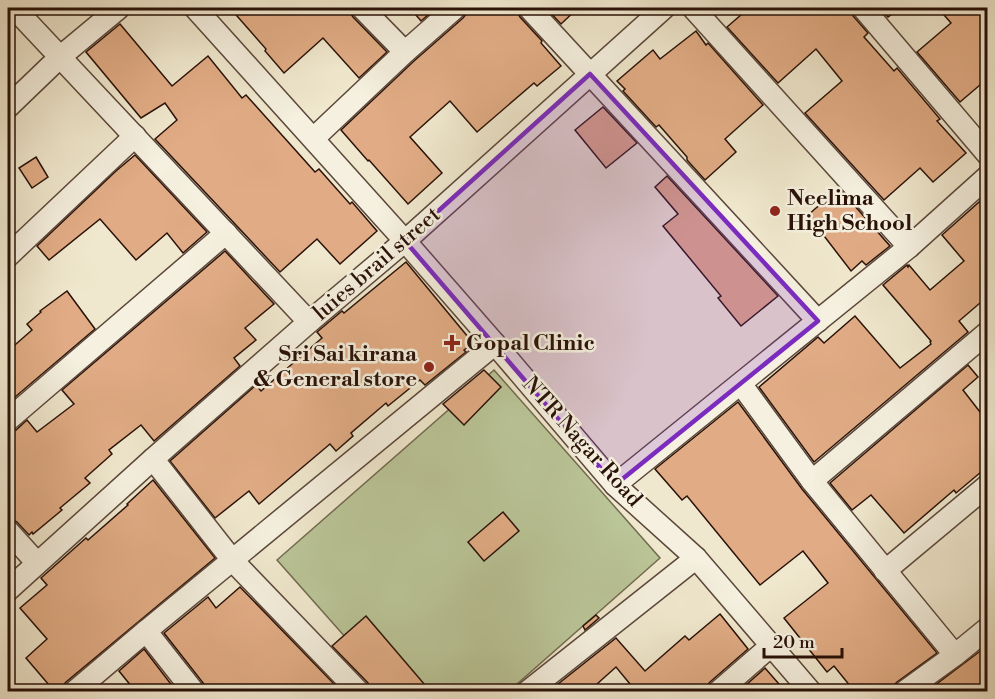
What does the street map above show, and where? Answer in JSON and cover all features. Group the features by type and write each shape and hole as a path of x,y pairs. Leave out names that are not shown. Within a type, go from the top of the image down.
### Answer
{"street":[{"path":"14,8 309,322"},
{"path":"8,107 60,57 119,8"},
{"name":"NTR Nagar Road","path":"195,8 405,241 615,485 696,558 811,692"},
{"path":"362,8 405,52"},
{"path":"314,138 454,8"},
{"path":"529,8 818,321"},
{"name":"luies brail street","path":"8,590 153,459 405,241 664,8"},
{"path":"693,8 909,247"},
{"path":"863,8 987,155"},
{"path":"8,256 135,136"},
{"path":"615,485 909,247 987,176"},
{"path":"8,420 226,233"},
{"path":"812,481 987,332"},
{"path":"74,692 495,344"},
{"path":"741,384 812,481 956,655"},
{"path":"153,459 232,561 358,692"},
{"path":"885,571 987,485"},
{"path":"8,531 37,563"},
{"path":"527,692 696,558"},
{"path":"904,692 956,655 987,628"},
{"path":"146,631 194,692"},
{"path":"718,692 772,645"}],"highlighted area":[{"path":"590,74 818,321 615,485 405,241"}],"green space":[{"path":"494,370 660,558 508,692 393,691 277,560"}],"building":[{"path":"230,8 347,8 387,52 359,78 323,38 284,73"},
{"path":"410,8 436,8 421,21"},
{"path":"467,8 517,8 520,17 561,66 537,86 534,83 477,132 450,101 410,137 442,173 408,204 341,130 463,18 467,13"},
{"path":"546,8 578,8 561,24"},
{"path":"749,8 851,8 853,16 868,33 864,37 894,71 897,68 940,119 937,121 966,153 933,182 920,168 884,200 805,113 842,81 816,49 778,83 727,27"},
{"path":"879,8 900,8 888,17"},
{"path":"938,8 987,8 987,79 960,102 917,52 951,23"},
{"path":"120,24 172,86 208,56 242,98 246,95 315,172 319,169 377,231 340,264 317,239 280,272 155,139 177,120 165,103 141,118 86,52"},
{"path":"696,31 706,45 708,43 763,105 725,139 736,152 705,180 659,125 656,127 623,91 625,89 617,81 653,50 660,59"},
{"path":"603,107 637,143 606,168 575,130"},
{"path":"135,155 207,232 183,253 167,233 136,260 100,219 49,260 37,246"},
{"path":"36,157 48,177 32,188 19,168"},
{"path":"667,176 778,296 741,326 718,298 721,296 663,226 678,214 655,187"},
{"path":"839,188 890,246 866,265 862,261 851,271 808,215"},
{"path":"987,195 987,297 959,321 968,332 814,462 759,387 818,337 824,343 855,316 900,368 931,344 931,341 883,285 909,265 930,290 964,261 942,235"},
{"path":"225,251 274,304 245,328 256,340 234,358 240,366 154,441 141,425 109,450 112,454 85,478 90,483 60,508 62,510 29,535 17,522 8,519 8,432 16,430 27,420 37,432 74,404 62,390"},
{"path":"406,262 473,343 464,350 466,352 425,385 420,380 388,406 386,403 351,433 353,436 336,451 330,444 259,504 249,491 215,518 170,461 256,385 261,391 322,338 317,332"},
{"path":"67,291 95,329 8,403 8,351 32,330 27,324"},
{"path":"968,365 978,377 963,390 987,421 987,467 956,493 954,490 904,533 871,495 852,510 830,483"},
{"path":"484,370 501,387 464,425 443,404"},
{"path":"738,402 802,489 937,653 897,682 892,692 855,692 834,666 827,672 784,618 828,583 803,551 760,585 687,496 682,500 655,469"},
{"path":"153,480 215,558 55,692 26,658 47,639 20,608 47,585 41,578 128,505"},
{"path":"503,512 519,531 484,561 468,542"},
{"path":"240,587 337,687 332,692 207,692 204,684 164,633 208,597 216,608"},
{"path":"720,614 748,649 710,682 706,687 706,692 621,692 630,684 616,667 588,692 548,692 616,638 645,671 685,636 689,640"},
{"path":"596,615 599,618 585,630 583,626"},
{"path":"366,616 431,692 371,692 368,683 332,646"},
{"path":"144,649 177,692 136,692 119,671"},
{"path":"983,649 987,655 987,692 926,692"},
{"path":"765,668 786,692 738,692"}],"place":[{"name":"Neelima High School","path":"775,211"},
{"name":"Gopal Clinic","path":"452,343"},
{"name":"Sri Sai kirana & General store","path":"429,367"}]}
